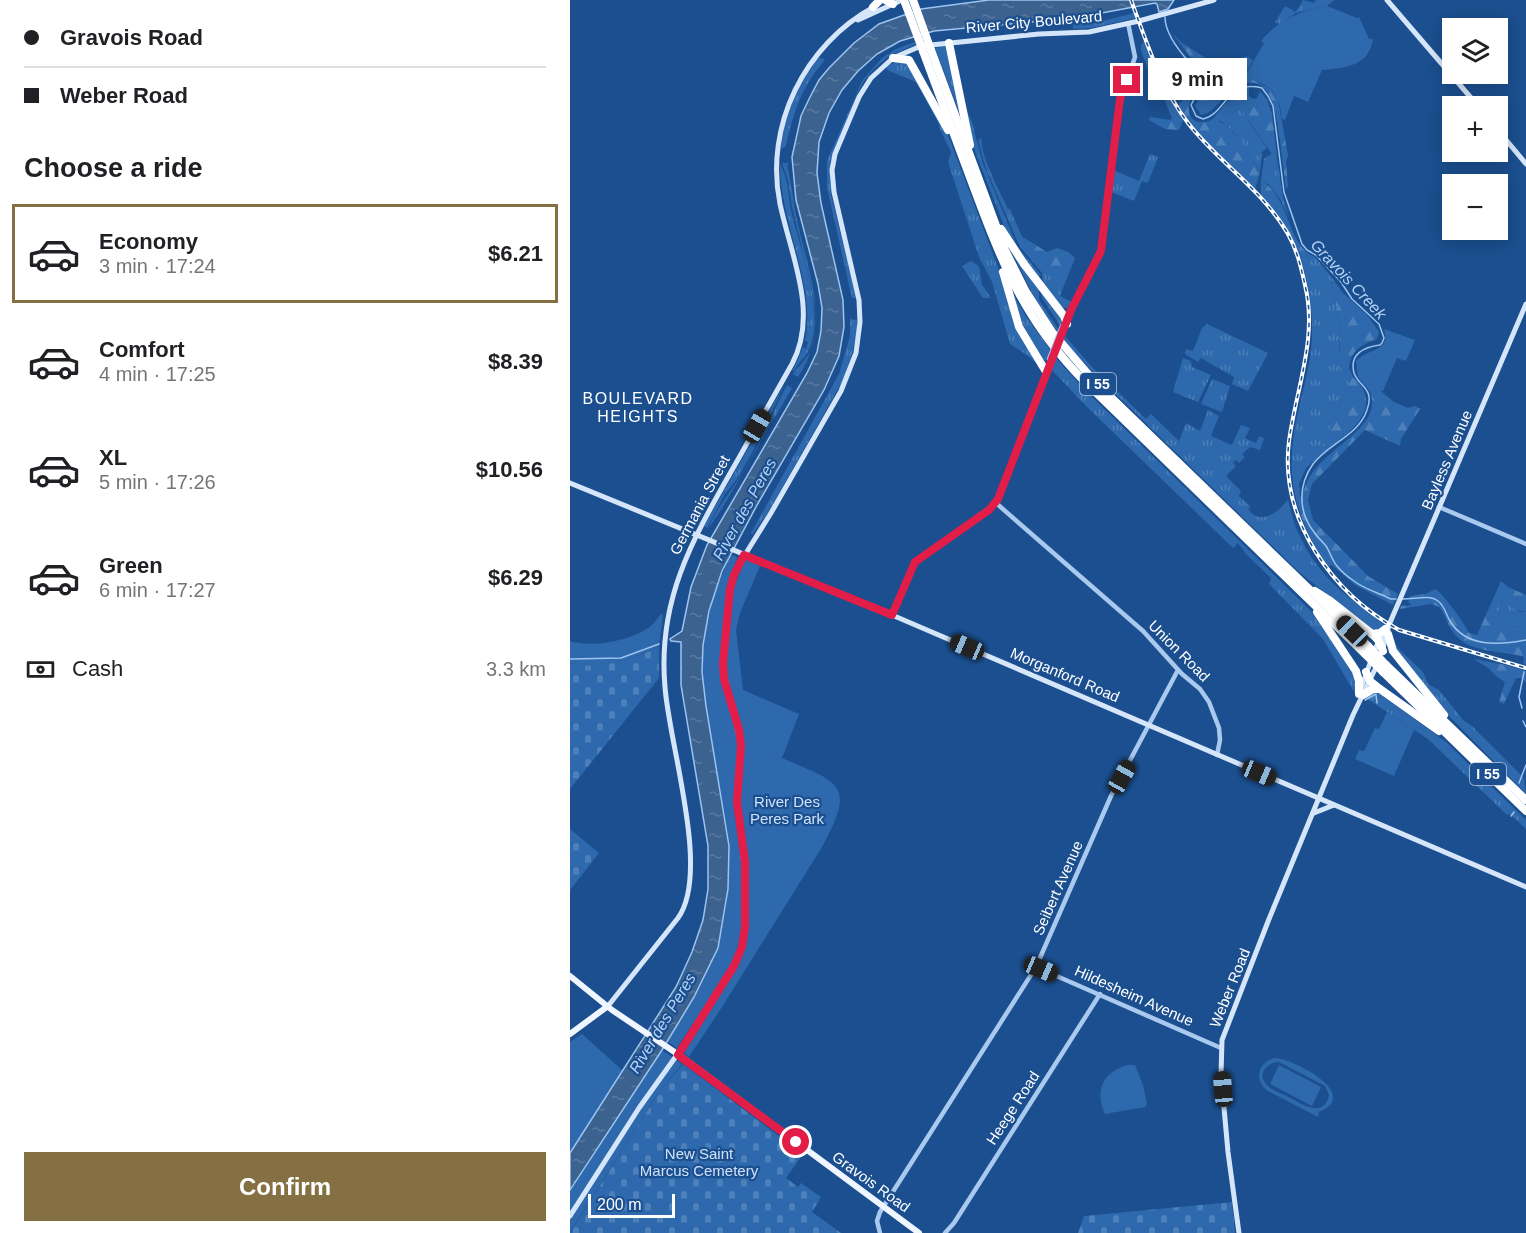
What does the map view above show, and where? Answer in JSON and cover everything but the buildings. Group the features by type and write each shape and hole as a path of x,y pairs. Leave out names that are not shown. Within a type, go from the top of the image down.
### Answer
{"highway":[{"name":"I 55","path":"903,0 972,159 1005,250 1026,292 1062,345 1083,369 1304,585 1377,648 1385,668 1526,811"},
{"name":"I 55","path":"913,0 926,49 997,250 1026,307 1043,333 1068,364 1310,601 1377,648"},
{"path":"873,7 887,1"},
{"path":"949,43 972,159"},
{"path":"906,51 961,152"},
{"path":"892,58 909,60"},
{"path":"993,216 1023,264 1059,310 1065,324"},
{"path":"997,250 1016,318 1026,341 1046,363"},
{"path":"1059,310 1071,310"},
{"path":"1304,585 1329,600 1372,634 1377,648 1393,651"},
{"path":"1310,601 1356,671 1361,695 1372,689 1380,689"},
{"path":"1372,634 1388,629 1393,651 1437,706 1451,733"},
{"path":"1356,671 1368,677 1380,689 1424,722 1451,733"},
{"name":"I 55","path":"1451,733 1526,800"}],"main road":[{"name":"Germania Street","path":"608,1006 678,918 687,903 690,891 689,834 666,700 664,663 666,631 673,592 696,535 792,364 800,347 804,329 804,312 778,195 776,166 779,141 789,103 803,75 825,45 849,25 887,1 903,0"},
{"name":"River City Boulevard","path":"570,1216 639,1108 678,1055 734,966 740,952 745,932 745,862 737,802 741,740 726,684 723,663 730,589 744,555 769,517 837,399 853,362 859,332 860,300 834,192 833,162 862,89 892,58 906,51 949,43 1085,32 1214,0"},
{"path":"1387,0 1469,96"},
{"name":"Germania Street","path":"849,25 853,19 873,7"},
{"path":"1508,142 1526,164"},
{"name":"Bayless Avenue","path":"1319,798 1368,677 1377,648 1388,629 1526,304"},
{"name":"Morganford Road","path":"570,483 892,615 1217,755"},
{"path":"1217,755 1526,887"},
{"path":"1306,793 1324,786"},
{"name":"Weber Road","path":"1239,1233 1226,1131 1221,1048 1225,1030 1319,798"},
{"path":"1312,814 1334,804"},
{"name":"Gravois Road","path":"570,976 919,1233"},
{"path":"570,1034 608,1006"}],"street":[{"path":"892,615 915,562 996,503 1043,380 1046,363 1102,247 1120,99 1135,57 1128,23"},
{"path":"1043,380 1046,363"},
{"name":"Union Road","path":"996,503 1143,631 1178,670 1200,688 1212,708 1221,736 1217,755"},
{"path":"1439,507 1526,544"},
{"name":"Seibert Avenue","path":"880,1233 878,1218 884,1206 1036,967 1112,796 1178,670"},
{"name":"Hildesheim Avenue","path":"1036,967 1221,1048"},
{"name":"Heege Road","path":"945,1233 954,1223 1100,994"}],"green space":[{"path":"1303,0 1314,3 1316,0 1334,0 1327,6 1296,13 1279,24 1275,22 1285,6 1296,12"},
{"path":"1327,6 1359,17 1369,39 1373,39 1371,48 1361,61 1347,67 1322,70 1308,102 1294,96 1285,120 1282,119 1278,101 1273,92 1265,85 1245,76 1264,43 1261,41 1268,33 1291,17"},
{"path":"1135,13 1136,18 1091,28 1073,29 1073,22 1094,23"},
{"path":"1172,33 1182,43 1206,58 1204,67 1211,60 1222,67 1218,72 1209,75 1211,90 1215,94 1220,83 1225,83 1230,76 1238,72 1244,57 1253,60 1245,75 1270,89 1278,99 1288,156 1286,161 1288,187 1286,188 1274,107 1264,88 1257,83 1246,83 1229,92 1210,112 1201,115 1195,106 1204,85 1204,75"},
{"path":"1144,41 1160,82 1183,120 1179,130 1165,129 1149,120 1150,117 1170,120 1172,118 1165,101 1155,87 1141,51"},
{"path":"915,42 916,44 889,56 864,81 830,162 831,194 856,298 852,298 827,188 827,161 862,81 882,58 896,49"},
{"path":"946,46 948,48 966,130 935,48"},
{"path":"1243,56 1238,72 1230,76 1218,93 1214,93 1209,75 1218,72 1222,67 1234,69"},
{"path":"818,58 825,60 804,90 795,111 786,146 781,149 785,124 793,101"},
{"path":"900,60 907,61 948,135 1008,294 1043,369 1010,344 992,282 979,257 948,162 951,152 939,124 916,82 887,70 886,66"},
{"path":"1196,83 1189,104 1190,116 1200,122 1213,119 1228,127 1260,172 1255,189 1197,132 1178,105 1192,91"},
{"path":"1249,88 1249,96 1253,99 1257,98 1260,91 1267,100 1272,114 1277,158 1274,157 1235,101 1235,97 1241,91"},
{"path":"1235,97 1267,148 1262,152 1260,172 1234,133 1221,121 1211,121 1226,103"},
{"path":"964,104 972,122 983,164 1017,246 1041,275 1037,278 1006,231 973,146"},
{"path":"982,138 983,152 987,162 1023,239 1063,288 1060,296 1072,302 1067,308 1061,308 1043,283 1042,273 1020,247 986,169 978,140"},
{"path":"1150,154 1158,157 1149,180 1147,183 1142,181 1134,201 1111,192 1113,170 1139,181"},
{"path":"1271,154 1277,158 1289,218 1280,199 1269,185 1261,180 1264,159"},
{"path":"780,163 787,183 791,211 806,266 814,309 811,346 802,360 801,357 801,361 792,373 803,347 806,349 808,342 805,341 806,298 785,208"},
{"path":"782,163 790,163 787,165 797,220 812,280 815,309 788,180"},
{"path":"1261,180 1277,197 1296,238 1309,254 1306,257 1312,274 1309,281 1288,230 1261,194"},
{"path":"1021,236 1047,252 1057,248 1068,252 1075,258 1063,288 1044,268"},
{"path":"1007,242 1064,320 1061,327 1039,290 1039,300 1059,330 1058,333 1034,297"},
{"path":"1309,254 1315,257 1330,275 1340,326 1341,373 1344,374 1349,368 1353,377 1318,457 1306,468 1299,484 1293,484 1294,432 1312,342 1312,314 1306,277 1309,280 1306,257"},
{"path":"971,261 979,266 982,285 991,298 983,298 962,266"},
{"path":"1330,275 1343,293 1367,315 1379,332 1377,339 1355,352 1344,374 1341,373 1339,367 1340,326"},
{"path":"1009,287 1027,318 1051,351 1046,361 1042,359 1025,335"},
{"path":"850,318 858,319 857,327 853,351 842,382 769,511 752,535 751,533 839,374 850,336"},
{"path":"1207,324 1268,353 1248,391 1232,384 1234,377 1201,358 1198,362 1185,354 1186,349 1193,351 1202,328"},
{"path":"1384,329 1415,340 1406,361 1397,358 1383,391 1371,393 1358,377 1356,361 1382,346 1385,342"},
{"path":"1064,335 1093,368 1146,419 1151,414 1179,441 1186,423 1200,431 1208,410 1219,416 1211,436 1232,445 1241,425 1250,428 1245,438 1256,443 1259,436 1264,438 1260,450 1250,447 1242,454 1245,457 1239,463 1236,460 1233,463 1236,466 1226,476 1241,491 1239,496 1251,507 1248,508 1257,517 1274,513 1288,499 1295,525 1321,570 1343,592 1383,624 1380,630 1374,632 1299,572 1090,369 1062,339"},
{"path":"809,354 798,377 793,374"},
{"path":"1055,357 1082,387 1310,610 1356,676 1356,695 1323,639 1269,584 1271,578 1238,543 1233,548 1086,406 1050,368"},
{"path":"1183,358 1191,361 1192,367 1211,375 1198,402 1173,392"},
{"path":"1357,371 1394,402 1408,408 1415,406 1420,409 1401,439 1400,446 1365,430 1312,484 1308,500 1313,520 1368,576 1398,594 1393,605 1355,585 1332,565 1328,567 1306,527 1293,484 1299,484 1300,497 1303,496 1316,468 1353,435 1370,413 1371,395"},
{"path":"1353,377 1363,389 1366,401 1364,412 1350,432 1318,457 1349,383"},
{"path":"1212,379 1230,386 1222,412 1201,404"},
{"path":"785,384 753,451 737,479 725,494 707,528 704,526"},
{"path":"787,385 792,388 708,529 752,455"},
{"name":"River Des Peres Park","path":"730,555 736,556 737,559 727,586 720,665 722,682 738,739 734,808 742,870 741,935 732,964 677,1048 667,1041 694,997 717,951 727,902 728,834 702,672 703,645 713,598"},
{"name":"River Des Peres Park","path":"747,560 760,566 740,613 736,630 743,690 799,714 782,758 829,780 840,797 839,810 822,847 689,1057 684,1052 737,967 747,938 748,870 740,802 744,739 728,679 726,662 733,590 744,561"},
{"path":"1501,581 1508,587 1526,595 1526,612 1515,610 1512,607 1511,595 1505,598 1499,609 1500,616 1508,625 1516,627 1526,625 1526,665 1523,664 1524,657 1476,648 1459,639 1439,607 1431,604 1400,609 1401,606 1412,605 1408,602 1410,596 1425,594 1436,589 1454,610 1469,633 1477,635"},
{"path":"1512,594 1514,608 1526,612 1526,625 1516,627 1508,625 1500,616 1501,603 1505,597"},
{"path":"663,614 659,647 638,656 604,665 570,663 570,641 589,644 621,640 648,628"},
{"path":"1391,633 1398,648 1423,672 1428,684 1439,690 1463,720 1473,727 1524,778 1526,794 1447,714 1397,651"},
{"path":"659,647 659,678 570,789 570,663 592,665 616,662"},
{"path":"1474,659 1526,671 1526,682 1521,678 1516,678 1504,704 1499,702 1505,682"},
{"path":"1371,692 1382,693 1384,697 1446,742 1526,820 1526,829 1510,814 1507,815 1428,739 1366,698"},
{"path":"1387,712 1414,730 1394,776 1355,759 1359,750 1364,751 1375,728 1379,729"},
{"path":"570,829 599,853 570,890"},
{"path":"582,1034 623,1071 570,1153 570,1042"},
{"path":"662,1050 682,1064 659,1092 570,1232 570,1190"},
{"path":"1274,1058 1295,1064 1320,1078 1329,1087 1333,1096 1330,1105 1319,1112 1318,1117 1268,1091 1261,1082 1259,1073 1268,1060","holes":["1279,1062 1325,1086 1329,1095 1326,1103 1322,1107 1311,1108 1270,1088 1263,1080 1263,1073 1267,1066"]},
{"name":"New Saint Marcus Cemetery","path":"683,1064 803,1154 786,1178 798,1187 801,1183 821,1197 812,1212 841,1233 570,1233 659,1092"},
{"path":"1128,1065 1135,1065 1147,1104 1145,1107 1105,1114 1100,1097 1103,1083 1112,1072"},
{"path":"1279,1065 1321,1087 1312,1106 1270,1084"},
{"path":"1232,1202 1235,1233 1078,1233 1084,1216"}],"water":[{"name":"River des Peres","path":"989,0 1174,0 1168,9 1159,12 1155,3 1075,18 934,31 900,41 877,54 858,71 842,90 829,113 819,142 817,173 821,203 843,300 844,327 839,356 824,390 757,505 722,571 709,611 703,645 702,672 706,706 729,846 728,889 718,948 694,997 662,1050 570,1190 570,1153 676,987 703,920 708,889 708,846 681,685 681,642 670,639 682,631 691,587 707,545 817,352 822,308 796,200 792,157 801,116 819,80 829,68 854,43 879,24 921,9"}],"waterway":[{"name":"Gravois Creek","path":"1165,17 1167,30 1173,42 1197,69 1200,76 1199,88 1191,105 1196,116 1203,119 1211,116 1241,88 1262,88 1268,96 1273,106 1284,192 1302,244 1316,255 1341,282 1352,299 1379,324 1384,338 1382,343 1359,353 1353,366 1356,378 1368,392 1367,410 1357,426 1313,464 1305,481 1302,498 1309,524 1339,568 1362,586 1396,599"},
{"name":"Gravois Creek","path":"1401,599 1425,598 1438,601 1457,630 1474,640 1494,643 1526,640"},
{"path":"570,659 621,658 659,644"},
{"path":"1522,708 1519,697 1524,672"},
{"path":"1365,700 1376,694"},
{"path":"1376,695 1377,703"},
{"path":"1523,721 1526,727"},
{"path":"1519,783 1526,765"},
{"path":"1511,816 1514,812"}],"railway":[{"path":"1131,0 1155,64 1178,109 1200,137 1278,218 1296,252 1305,285 1309,324 1289,441 1288,470 1293,499 1302,526 1315,552 1353,596 1375,615 1399,630 1526,668"}],"district":[{"name":"BOULEVARD HEIGHTS","path":"638,407"}],"route":[{"path":"796,1142 678,1055 734,966 745,932 745,862 737,802 741,740 723,668 730,586 744,555 892,615 915,562 994,506 1071,310 1101,251 1120,99 1127,80"}]}
